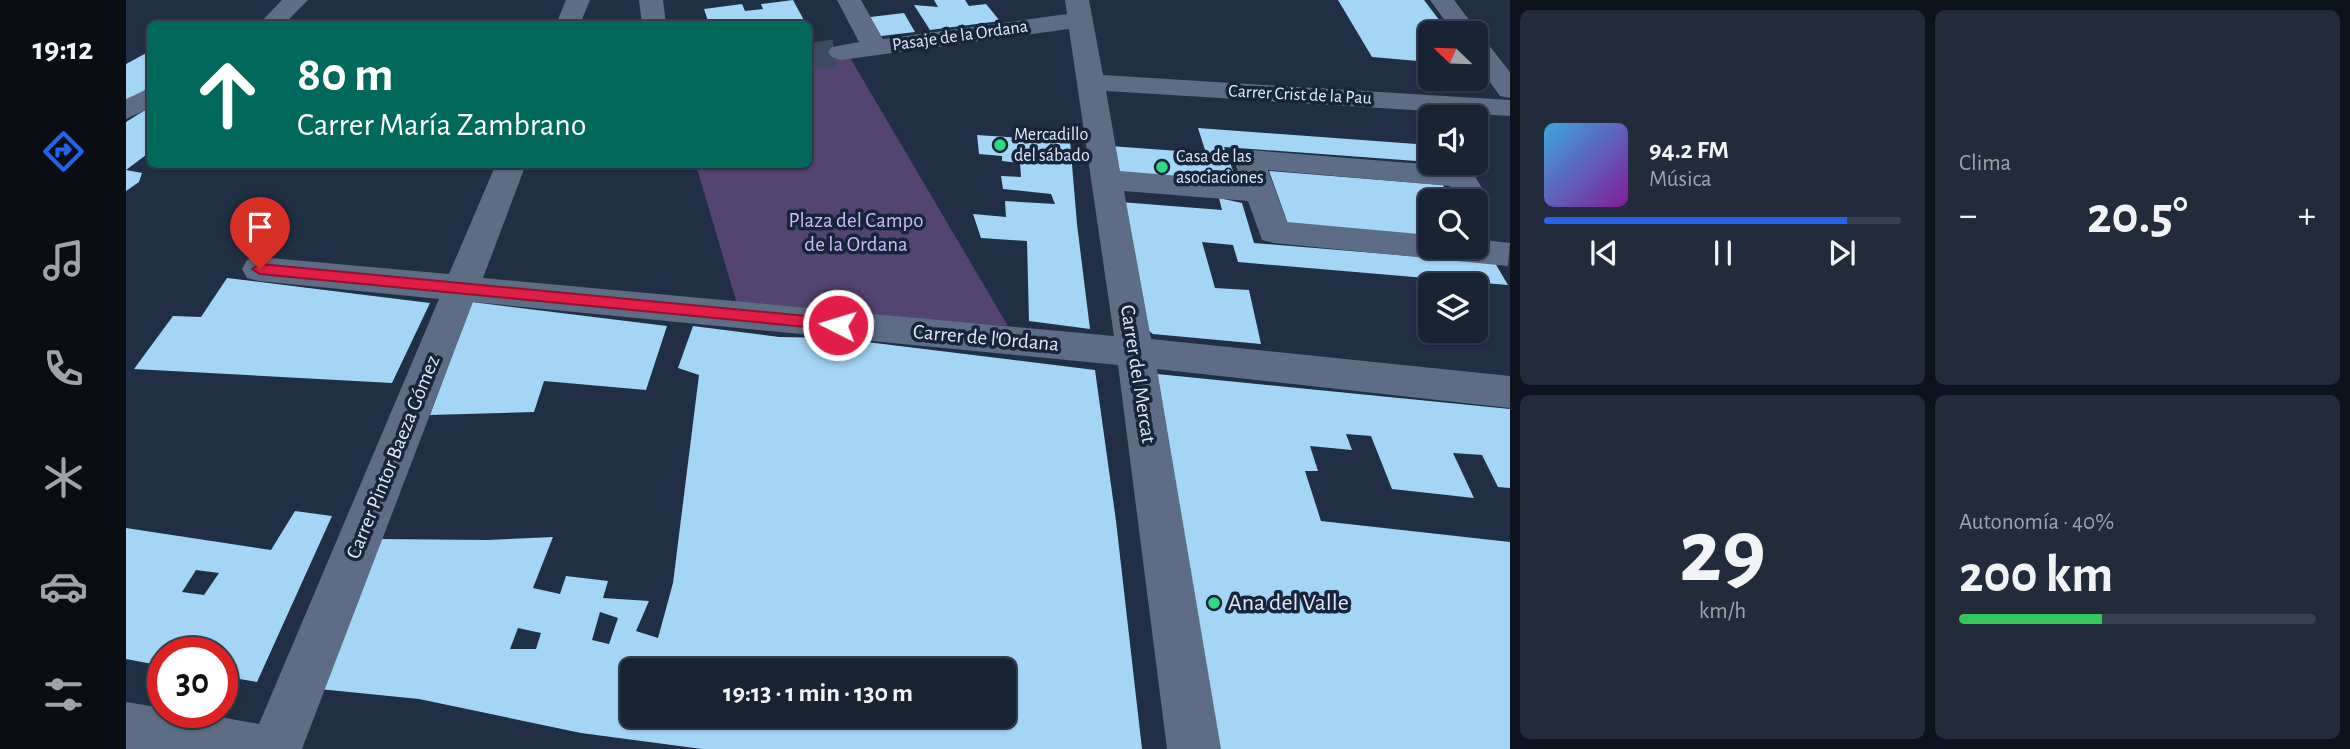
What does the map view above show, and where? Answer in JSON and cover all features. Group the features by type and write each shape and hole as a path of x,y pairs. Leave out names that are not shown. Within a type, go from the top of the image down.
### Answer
{"street":[{"path":"274,21 296,0"},
{"path":"569,21 578,0"},
{"path":"650,0 654,21"},
{"path":"849,0 875,48"},
{"path":"1442,0 1458,21"},
{"name":"Pasaje de la Ordana","path":"841,52 1079,10"},
{"name":"Carrer del Mercat","path":"1079,10 1135,352 1194,749"},
{"path":"1488,61 1510,90"},
{"name":"Carrer Crist de la Pau","path":"1091,82 1510,108"},
{"path":"126,111 147,98"},
{"path":"1467,189 1460,177 1249,159 1274,232 1509,256"},
{"name":"Carrer Pintor Baeza Gómez","path":"275,749 509,168"},
{"path":"1107,180 1259,192"},
{"path":"1488,223 1509,256"},
{"name":"Carrer de l'Ordana","path":"260,269 1135,352 1510,392"},
{"path":"126,729 254,749"}],"green space":[{"name":"Plaza del Campo de la Ordana","path":"849,56 1008,326 737,304 697,168 812,168 812,62"}],"building":[{"path":"793,0 804,21 708,21 704,9 742,4 745,11 763,9 761,4"},
{"path":"934,0 965,0 969,6 986,4 1000,21 930,30 914,5 938,7"},
{"path":"1338,0 1424,0 1440,21 1418,21 1418,61 1372,57"},
{"path":"904,13 915,32 873,37 862,18"},
{"path":"147,53 147,89 126,102 126,64"},
{"path":"147,109 147,154 126,170 126,122"},
{"path":"1198,128 1418,144 1418,161 1224,147 1233,171 1211,170 1215,184 1116,174 1110,146 1206,153"},
{"path":"977,135 1070,141 1090,329 1029,321 1027,241 981,238 973,214 1006,217 1005,201 1055,204 1051,194 1003,189 1001,176 1021,177 1020,163 1002,161 1002,156 979,154"},
{"path":"126,170 142,173 139,182 126,191"},
{"path":"1269,171 1443,185 1445,189 1418,189 1418,235 1288,224"},
{"path":"1219,198 1242,203 1254,243 1418,257 1418,259 1495,263 1508,285 1488,283 1488,273 1418,273 1418,277 1238,262 1233,245 1202,242 1215,288 1249,290 1261,344 1153,334 1145,328 1120,202 1222,210"},
{"path":"227,278 430,303 392,383 134,369 173,316 201,317"},
{"path":"472,302 667,326 646,390 544,381 534,412 430,415"},
{"path":"693,326 779,337 834,338 1095,370 1116,521 1142,749 702,749 581,733 419,699 319,689 381,539 487,540 553,537 533,588 560,594 566,576 608,581 603,598 649,601 636,631 658,638 673,583 699,375 678,368","holes":["600,612 618,618 609,644 592,640","518,628 541,633 536,649 510,649"]},
{"path":"1147,373 1510,409 1510,488 1498,487 1482,455 1453,453 1474,498 1392,489 1371,436 1346,434 1352,450 1310,446 1318,471 1305,471 1321,521 1510,542 1510,749 1213,749"},
{"path":"295,511 332,516 257,682 238,679 238,637 147,637 147,663 126,659 126,528 271,550","holes":["196,570 219,573 204,595 182,592"]}],"tunnel":[{"path":"812,56 841,52"}],"place":[{"name":"Mercadillo del sábado","path":"1000,145"},
{"name":"Casa de las asociaciones","path":"1162,167"},
{"name":"Ana del Valle","path":"1214,603"}],"route":[{"path":"260,269 838,325"}]}
